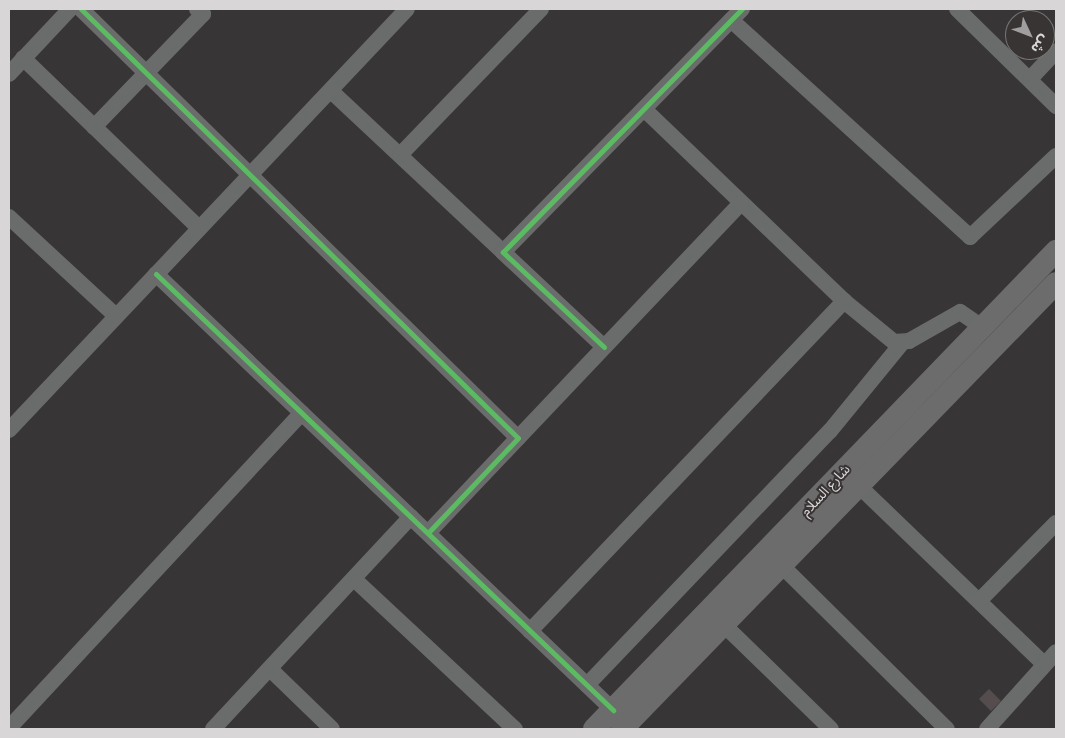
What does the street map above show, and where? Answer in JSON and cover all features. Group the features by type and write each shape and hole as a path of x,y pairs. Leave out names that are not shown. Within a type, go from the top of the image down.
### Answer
{"main road":[{"name":"شارع السلام","path":"618,720 982,327 1056,251"},
{"name":"شارع السلام","path":"594,729 618,720 724,625 1056,283"}],"street":[{"path":"9,74 70,9"},
{"path":"81,9 518,438"},
{"path":"9,430 249,175 331,91 406,9"},
{"path":"400,155 541,9"},
{"path":"957,9 1056,106"},
{"path":"94,127 203,11"},
{"path":"503,252 646,110 737,15 970,238 1056,156"},
{"path":"1030,79 1056,51"},
{"path":"23,58 199,228"},
{"path":"331,91 604,347"},
{"path":"646,110 844,301 894,342 902,344"},
{"path":"428,534 741,203"},
{"path":"9,217 116,316"},
{"path":"156,274 587,685 618,720"},
{"path":"530,631 844,301"},
{"path":"587,685 830,431 902,344 960,312 982,327"},
{"path":"11,726 302,413"},
{"path":"859,486 980,600 1044,664"},
{"path":"213,729 411,517"},
{"path":"980,600 1056,523"},
{"path":"782,566 947,729"},
{"path":"354,579 515,729"},
{"path":"724,625 831,729"},
{"path":"987,729 1056,652"},
{"path":"270,669 332,729"}],"building":[{"path":"989,689 1001,701 991,711 979,699"}],"cycle path":[{"path":"81,9 518,438 428,533"},
{"path":"604,347 503,252 742,9"},
{"path":"156,274 613,710"}]}
